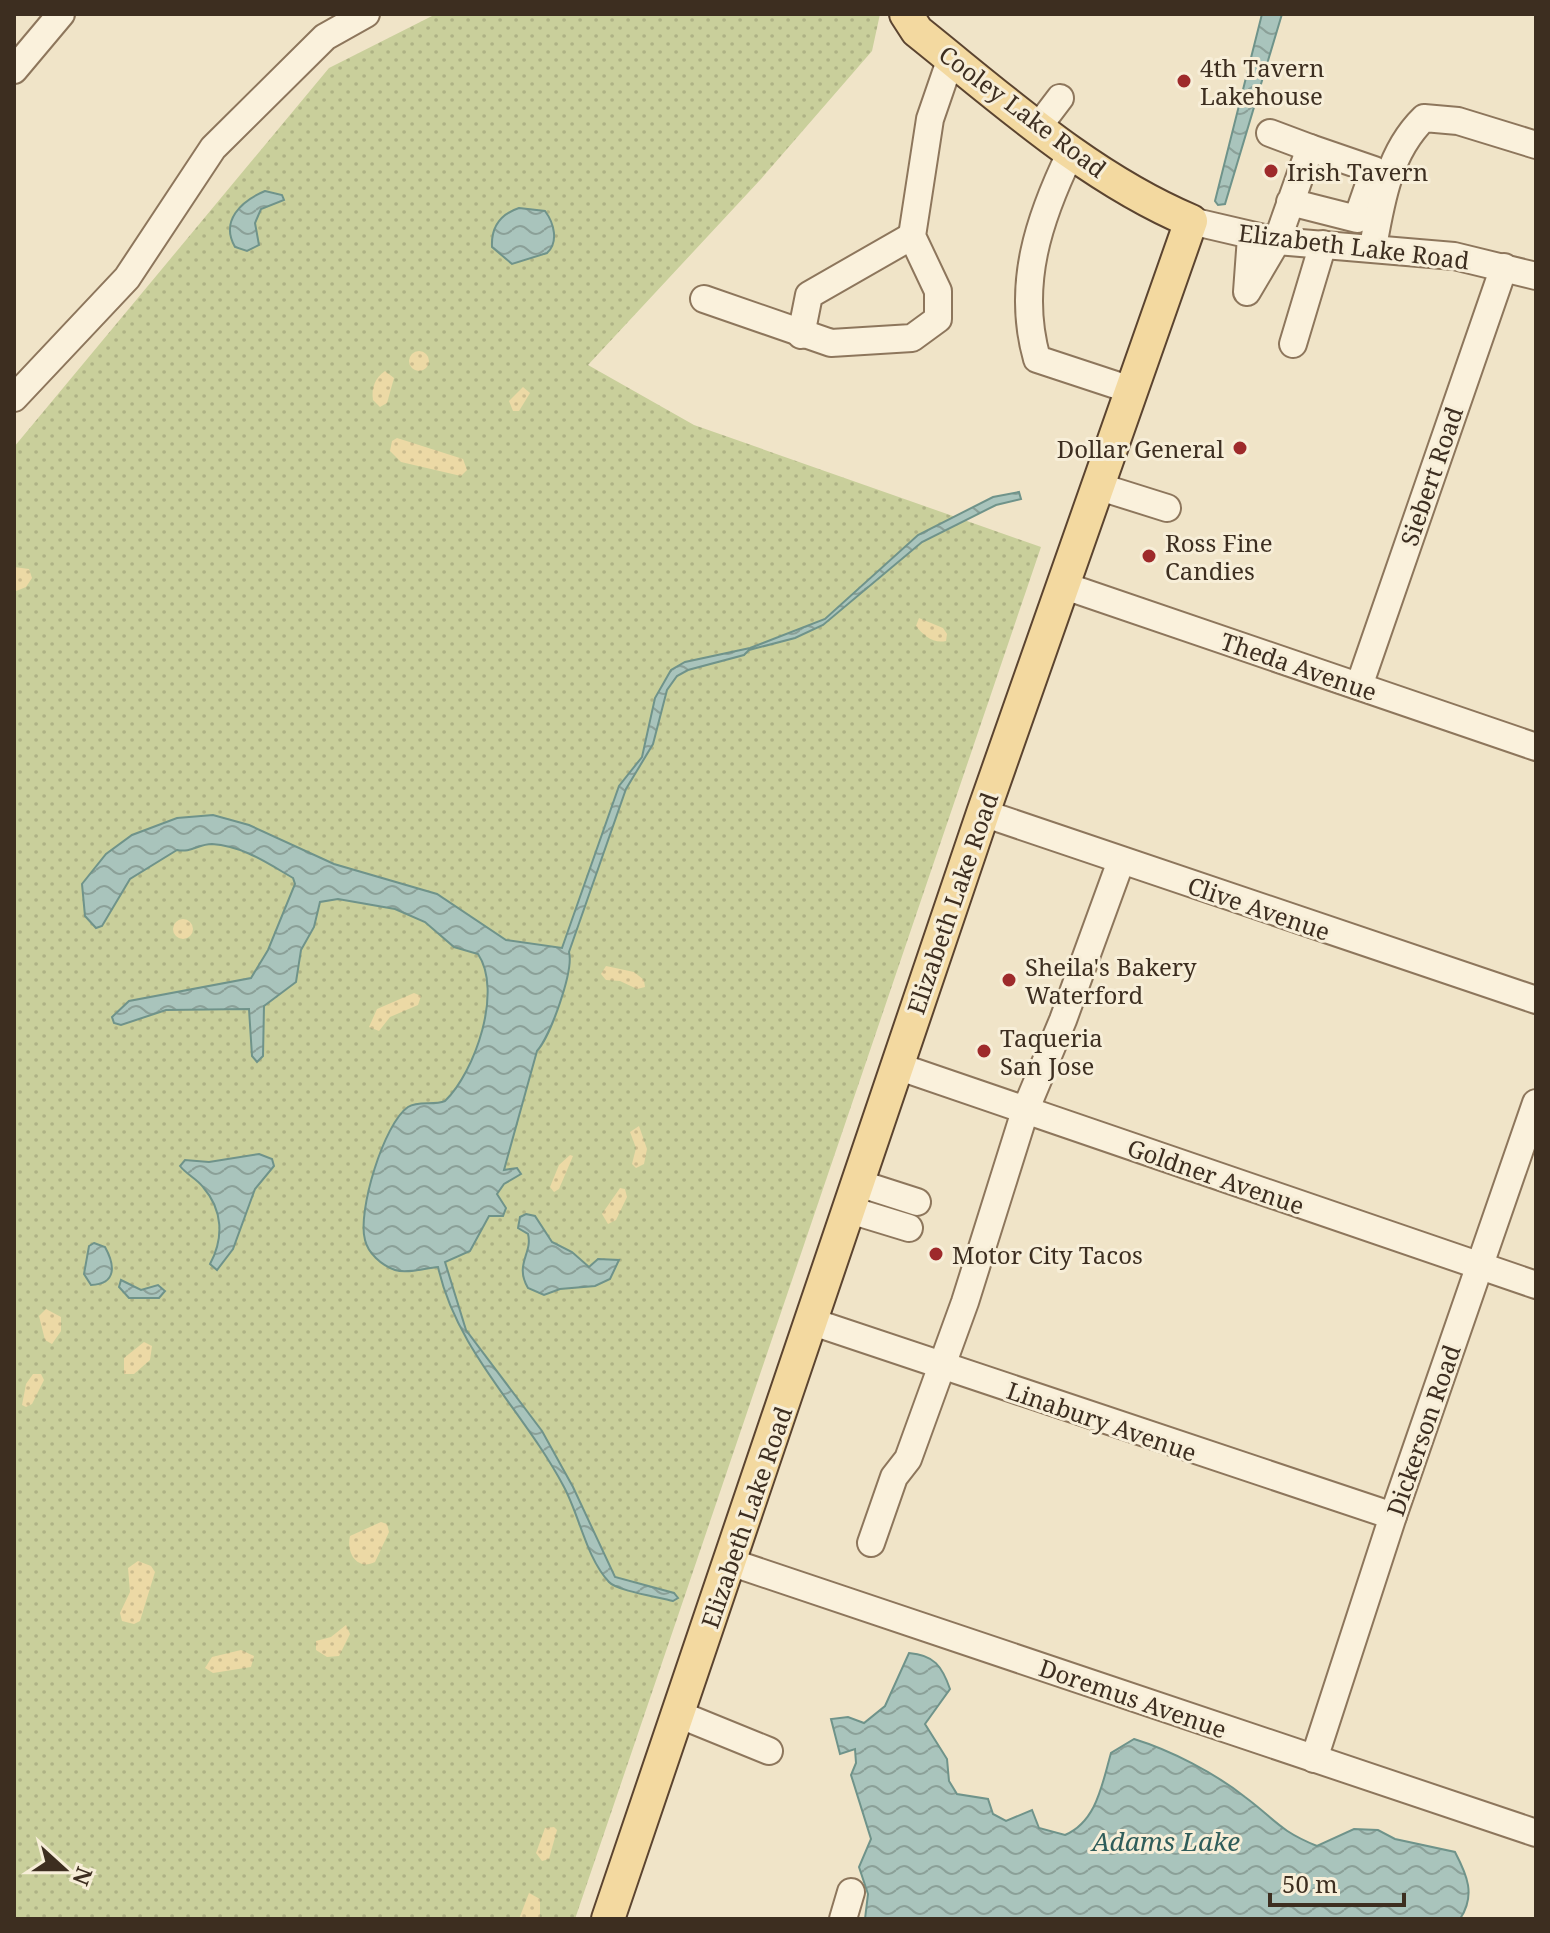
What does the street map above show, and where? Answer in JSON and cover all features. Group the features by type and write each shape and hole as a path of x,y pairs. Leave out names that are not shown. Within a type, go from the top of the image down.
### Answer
{"main road":[{"name":"Cooley Lake Road","path":"906,14 917,31 1071,152 1152,202 1191,221"},
{"name":"Elizabeth Lake Road","path":"608,1919 813,1322 983,813 1191,221"}],"street":[{"path":"14,70 61,14"},
{"path":"14,398 127,278 213,148 325,37 366,14"},
{"path":"704,299 831,343 912,338 938,319 938,291 912,236 930,119 951,58"},
{"path":"1038,127 1060,98"},
{"path":"1290,202 1357,219 1410,132 1424,118 1458,121 1536,145"},
{"path":"1270,133 1374,170 1373,247"},
{"path":"1264,239 1290,202 1310,148"},
{"path":"1071,152 1038,230 1030,273 1029,331 1037,359 1131,390"},
{"name":"Elizabeth Lake Road","path":"1191,221 1264,239 1429,252 1536,276"},
{"path":"801,335 809,295 912,236"},
{"path":"1293,344 1323,244"},
{"name":"Siebert Road","path":"1359,686 1504,267"},
{"path":"1097,486 1167,508"},
{"name":"Theda Avenue","path":"1062,585 1536,747"},
{"name":"Clive Avenue","path":"983,813 1536,1000"},
{"path":"871,1543 894,1477 908,1459 965,1302 1025,1111 1063,1020 1121,861"},
{"name":"Goldner Avenue","path":"897,1066 1536,1285"},
{"name":"Dickerson Road","path":"1314,1759 1393,1516 1536,1103"},
{"path":"854,1196 917,1202"},
{"path":"854,1196 909,1228"},
{"name":"Linabury Avenue","path":"813,1322 1393,1516"},
{"name":"Doremus Avenue","path":"730,1562 1536,1833"},
{"path":"678,1714 769,1751"},
{"path":"843,1919 851,1892"}],"green space":[{"path":"436,14 880,14 872,51 761,179 588,365 694,425 1041,547 575,1919 14,1919 14,447 329,68"}],"sand":[{"path":"419,351 426,354 429,361 426,368 419,371 412,368 409,361 412,354"},
{"path":"385,371 394,378 387,403 380,407 373,400 373,391 376,380"},
{"path":"523,387 530,393 519,411 513,411 509,401"},
{"path":"397,438 463,459 467,470 461,476 401,462 390,451 392,441"},
{"path":"14,567 29,569 32,578 26,587 14,592"},
{"path":"919,618 943,628 947,634 946,641 933,640 925,635 916,626"},
{"path":"183,919 190,922 193,929 190,936 183,939 176,936 173,929 176,922"},
{"path":"606,966 634,972 644,980 645,987 637,989 620,981 606,980 601,974"},
{"path":"414,993 421,996 418,1005 390,1017 379,1031 369,1027 377,1009"},
{"path":"639,1126 647,1149 644,1164 636,1168 632,1164 636,1148 630,1132"},
{"path":"570,1155 573,1156 559,1189 554,1192 550,1187 559,1165"},
{"path":"620,1188 625,1189 627,1197 616,1220 608,1224 602,1214"},
{"path":"46,1309 61,1317 61,1331 52,1344 45,1340 39,1316"},
{"path":"144,1342 152,1346 150,1360 134,1374 124,1374 124,1358"},
{"path":"33,1374 41,1374 44,1380 32,1404 26,1407 22,1405 26,1384"},
{"path":"381,1522 387,1524 389,1532 375,1562 358,1562 351,1554 350,1536"},
{"path":"138,1561 151,1566 155,1572 140,1621 134,1624 122,1621 120,1613 130,1592 128,1568"},
{"path":"346,1625 350,1634 339,1656 327,1657 316,1650 316,1641 331,1637"},
{"path":"241,1650 254,1656 251,1667 213,1673 205,1668 212,1657"},
{"path":"554,1827 557,1830 549,1859 542,1861 536,1853 545,1828"},
{"path":"529,1893 540,1899 540,1919 519,1919"}],"water":[{"path":"1262,14 1282,14 1225,204 1218,205 1215,201"},
{"path":"265,191 282,195 284,200 261,209 255,223 259,245 247,251 235,247 230,229 235,213 248,200"},
{"path":"519,208 545,211 553,227 554,238 547,253 512,264 492,247 492,240 498,222"},
{"path":"1019,492 1021,499 996,505 922,542 823,625 795,638 749,650 744,655 688,670 677,676 667,690 653,744 626,789 569,952 568,974 560,1003 537,1051 504,1170 517,1168 521,1174 504,1184 497,1194 506,1208 503,1216 489,1216 470,1251 445,1262 466,1330 542,1431 573,1487 615,1577 674,1593 678,1598 673,1601 620,1588 609,1582 601,1572 564,1487 548,1459 460,1327 438,1267 395,1270 376,1258 365,1240 369,1190 390,1131 408,1107 445,1101 456,1088 475,1052 482,1030 488,988 478,954 454,947 425,922 395,909 338,899 320,902 314,927 301,950 296,982 264,1006 263,1056 257,1062 252,1056 249,1009 166,1010 121,1025 114,1023 112,1017 129,1001 251,978 268,950 295,884 293,878 254,856 223,845 207,844 177,850 130,879 102,926 96,928 85,916 82,884 106,854 132,835 177,818 213,815 249,825 334,864 437,894 506,940 562,948 619,786 642,757 655,698 671,670 685,662 750,648 825,619 918,535 993,497"},
{"path":"259,1154 272,1159 274,1166 255,1189 233,1249 217,1270 210,1264 218,1244 218,1215 201,1184 180,1166 185,1160 209,1162"},
{"path":"526,1214 535,1216 552,1242 572,1252 589,1267 598,1259 619,1260 610,1279 595,1286 560,1289 544,1295 528,1288 523,1265 528,1234 518,1228 520,1217"},
{"path":"94,1243 105,1247 112,1272 106,1281 91,1285 84,1274 89,1246"},
{"path":"121,1280 141,1290 158,1285 165,1291 159,1298 129,1298 119,1287"},
{"name":"Adams Lake","path":"909,1653 925,1656 936,1663 950,1689 925,1724 947,1759 949,1781 957,1794 988,1799 993,1814 1006,1821 1032,1810 1039,1828 1065,1835 1076,1829 1097,1800 1111,1753 1134,1739 1206,1771 1233,1788 1285,1830 1317,1846 1354,1829 1378,1830 1395,1839 1455,1852 1468,1885 1465,1910 1460,1919 865,1919 868,1894 859,1867 871,1839 851,1775 856,1763 855,1749 840,1754 831,1719 848,1717 864,1723 885,1706"}],"place":[{"name":"4th Tavern Lakehouse","path":"1184,81"},
{"name":"Irish Tavern","path":"1271,171"},
{"name":"Dollar General","path":"1240,448"},
{"name":"Ross Fine Candies","path":"1149,556"},
{"name":"Sheila's Bakery Waterford","path":"1009,980"},
{"name":"Taqueria San Jose","path":"984,1051"},
{"name":"Motor City Tacos","path":"936,1254"}]}
